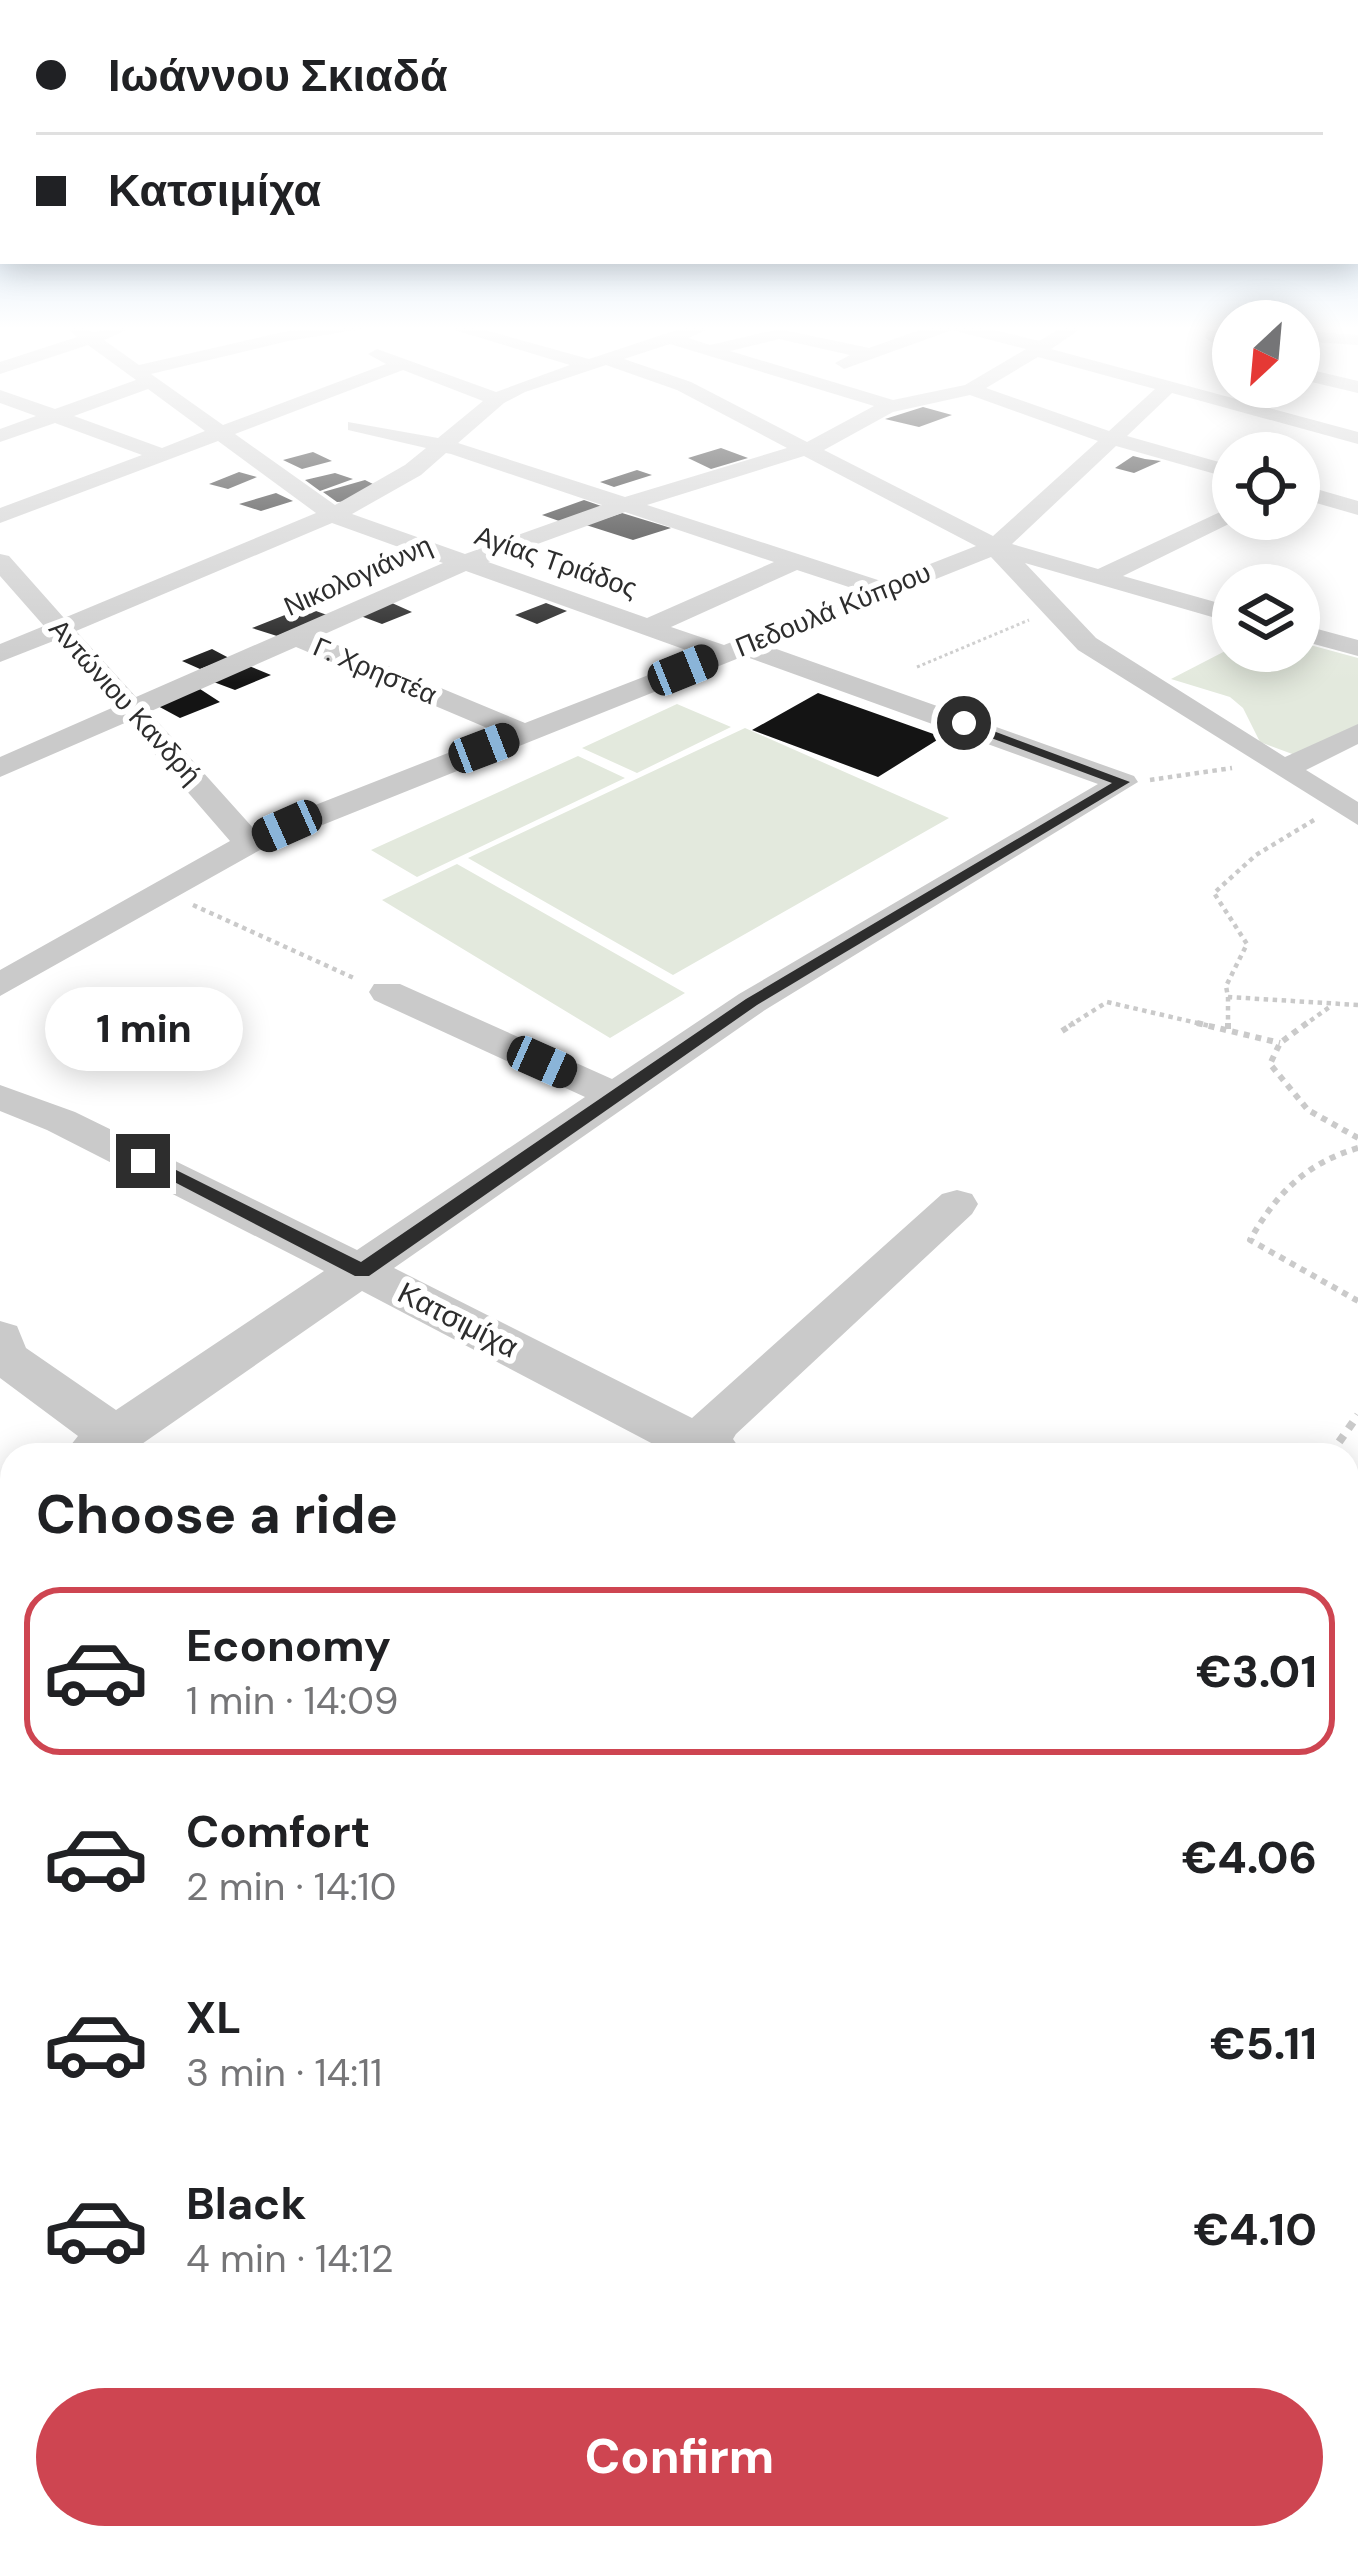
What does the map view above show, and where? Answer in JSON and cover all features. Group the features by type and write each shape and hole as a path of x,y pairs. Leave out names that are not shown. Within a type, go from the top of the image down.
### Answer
{"street":[{"path":"135,445 162,455"},
{"path":"0,516 190,445"},
{"name":"Αγίας Τριάδος","path":"235,445 335,516 649,627 733,650 1123,782"},
{"path":"441,445 882,590"},
{"path":"796,445 995,547 1212,608"},
{"name":"Νικολογιάννη","path":"0,768 465,562 811,445"},
{"name":"Πεδουλά Κύπρου","path":"0,985 249,843 995,547 1108,445"},
{"path":"1132,445 1212,466"},
{"path":"0,654 335,516 446,446"},
{"path":"1320,497 1358,508"},
{"path":"1099,578 1212,523"},
{"path":"995,547 1050,610 1123,669 1352,812"},
{"name":"Αντώνιου Κανδρή","path":"0,561 249,843"},
{"path":"649,627 796,561"},
{"name":"Γ. Χρηστέα","path":"293,636 523,733"},
{"path":"1320,638 1358,648"},
{"path":"1285,768 1358,733"},
{"path":"106,1443 752,1002 1123,782"},
{"path":"386,992 619,1096"},
{"name":"Κατσιμίχα","path":"0,1097 82,1131 695,1443"},
{"path":"711,1443 719,1421 957,1204"},
{"path":"0,1338 5,1357 99,1443"}],"path":[{"path":"916,667 1050,610"},
{"path":"1123,782 1192,777 1256,764 1285,768"},
{"path":"1228,1031 1226,986 1247,944 1214,893 1256,855 1300,825 1352,812"},
{"path":"162,891 386,992"},
{"path":"1228,997 1358,1005"},
{"path":"1062,1031 1107,1002 1280,1043"},
{"path":"1334,1004 1280,1043 1270,1064 1308,1110 1358,1138"},
{"path":"1358,1148 1324,1156 1302,1172 1270,1204 1250,1240 1358,1300"},
{"path":"1338,1443 1358,1415"}],"shaded area":[{"path":"1320,648 1358,658 1358,729 1295,755 1260,742 1243,708 1230,697 1171,679 1212,658 1212,672 1320,672"},
{"path":"677,704 731,727 637,773 582,748"},
{"path":"745,728 949,818 673,975 468,858"},
{"path":"578,756 625,778 417,877 371,850"},
{"path":"457,864 685,993 610,1038 382,900"}],"building":[{"path":"721,448 748,458 711,469 688,458"},
{"path":"313,452 332,461 302,469 283,460"},
{"path":"1133,456 1161,461 1134,473 1115,468"},
{"path":"637,470 652,475 614,487 600,482"},
{"path":"239,472 257,477 228,489 209,484"},
{"path":"335,473 353,479 320,491 305,480"},
{"path":"365,480 377,486 354,501 337,502 323,492"},
{"path":"276,493 293,501 261,511 239,504"},
{"path":"584,500 604,507 562,522 542,515"},
{"path":"622,513 671,528 633,540 586,525"},
{"path":"392,603 412,612 382,624 358,615"},
{"path":"546,603 567,611 537,624 515,615"},
{"path":"305,607 327,615 277,636 252,628"},
{"path":"212,649 229,658 200,669 182,661"},
{"path":"249,666 271,675 235,690 211,681"},
{"path":"200,689 220,702 180,718 156,705"},
{"path":"818,693 942,737 878,777 752,730"}],"route":[{"path":"143,1161 362,1271 752,1002 1123,782 964,723"}]}
